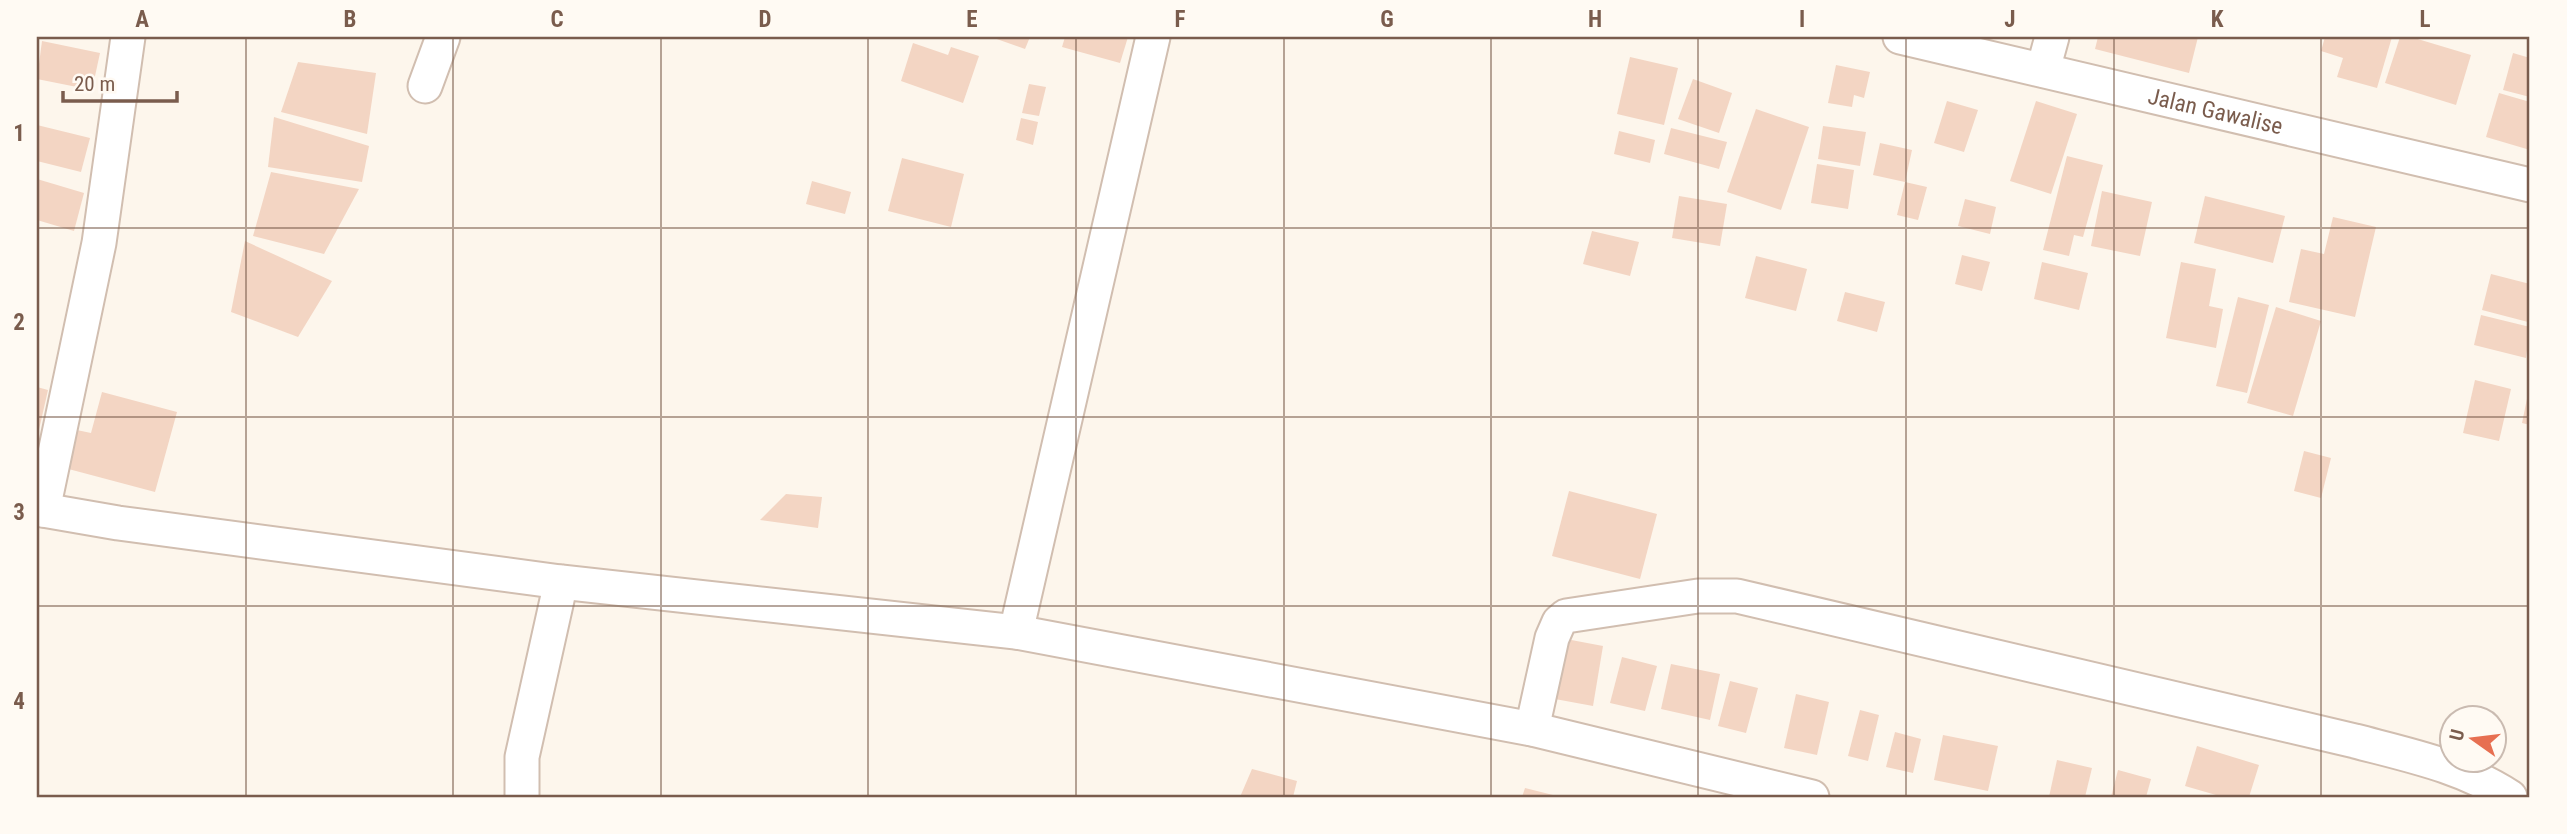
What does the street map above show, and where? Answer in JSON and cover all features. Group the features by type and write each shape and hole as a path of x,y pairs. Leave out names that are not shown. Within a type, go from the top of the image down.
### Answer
{"street":[{"path":"128,37 99,243 40,509 118,523 561,582 1016,632 1532,729 1812,797"},
{"path":"425,86 443,37"},
{"path":"1016,632 1153,37"},
{"name":"Jalan Gawalise","path":"1900,37 2530,186"},
{"path":"2043,70 2052,37"},
{"path":"522,797 522,757 561,582"},
{"path":"1532,729 1552,638 1559,622 1566,616 1690,597 1737,596 2355,741 2442,764 2482,781 2510,797"}],"building":[{"path":"991,37 1030,37 1025,49"},
{"path":"1065,37 1128,37 1120,63 1062,47"},
{"path":"2098,37 2198,37 2189,73 2095,49"},
{"path":"2325,37 2392,37 2377,88 2337,77 2343,58 2321,51"},
{"path":"2400,37 2411,37 2471,55 2456,105 2385,83"},
{"path":"42,41 100,53 92,90 37,79"},
{"path":"913,43 948,55 951,47 979,56 963,103 901,81"},
{"path":"2513,53 2530,58 2530,97 2503,90"},
{"path":"1630,57 1678,68 1664,125 1617,114"},
{"path":"298,62 376,73 367,134 281,112"},
{"path":"1836,65 1870,72 1864,98 1854,95 1852,107 1828,103"},
{"path":"1693,79 1732,93 1719,133 1678,119"},
{"path":"1029,84 1046,87 1039,116 1022,113"},
{"path":"2499,93 2530,102 2530,150 2486,137"},
{"path":"1947,101 1978,110 1964,152 1934,143"},
{"path":"2036,101 2077,114 2051,194 2010,181"},
{"path":"1756,109 1809,127 1781,210 1727,192"},
{"path":"274,117 369,146 362,182 268,167"},
{"path":"1021,118 1038,122 1033,145 1016,140"},
{"path":"37,125 90,138 81,172 37,161"},
{"path":"1823,126 1866,132 1860,166 1818,159"},
{"path":"1671,128 1727,142 1719,169 1664,154"},
{"path":"1619,131 1655,140 1650,163 1614,154"},
{"path":"1880,143 1912,150 1905,182 1873,175"},
{"path":"2067,156 2103,165 2083,237 2074,235 2069,256 2043,250"},
{"path":"902,158 964,174 951,227 888,211"},
{"path":"1817,164 1854,170 1848,209 1811,203"},
{"path":"271,172 359,189 324,254 253,236"},
{"path":"37,179 84,193 74,231 37,220"},
{"path":"812,181 851,192 845,214 806,204"},
{"path":"1905,182 1927,187 1918,220 1897,215"},
{"path":"2102,191 2152,202 2140,256 2091,246"},
{"path":"1679,196 1727,204 1720,246 1672,238"},
{"path":"2205,196 2285,216 2273,263 2194,243"},
{"path":"1965,199 1996,207 1990,234 1958,226"},
{"path":"2333,217 2376,227 2355,317 2289,302 2301,249 2324,254"},
{"path":"1592,231 1639,242 1630,276 1583,264"},
{"path":"245,241 332,281 298,337 231,312"},
{"path":"1962,255 1990,262 1982,291 1955,284"},
{"path":"1756,256 1807,269 1796,311 1745,298"},
{"path":"2042,262 2088,273 2079,310 2034,299"},
{"path":"2181,262 2216,269 2209,306 2223,309 2216,348 2166,338"},
{"path":"2491,274 2530,284 2528,322 2482,310"},
{"path":"1845,292 1885,302 1877,332 1837,321"},
{"path":"2238,297 2269,305 2247,393 2216,386"},
{"path":"2276,307 2321,321 2293,416 2247,403"},
{"path":"2481,315 2530,327 2526,358 2474,345"},
{"path":"2475,380 2511,389 2499,441 2463,433"},
{"path":"37,387 48,390 38,434 37,434"},
{"path":"2530,389 2530,425 2522,423"},
{"path":"102,392 177,412 155,492 61,467 72,429 91,433"},
{"path":"2304,451 2331,458 2321,498 2294,491"},
{"path":"1569,491 1657,514 1640,579 1552,556"},
{"path":"786,494 822,497 818,528 760,520"},
{"path":"1566,639 1603,646 1593,706 1555,699"},
{"path":"1622,657 1657,666 1645,711 1610,703"},
{"path":"1671,664 1720,674 1710,720 1661,709"},
{"path":"1730,681 1758,688 1746,733 1718,726"},
{"path":"1796,694 1829,702 1817,755 1784,748"},
{"path":"1860,710 1879,715 1868,761 1848,756"},
{"path":"1895,732 1921,739 1913,773 1886,767"},
{"path":"1943,735 1998,746 1988,791 1934,780"},
{"path":"2197,746 2259,765 2249,797 2223,797 2185,786"},
{"path":"2057,760 2092,768 2085,797 2049,797"},
{"path":"1252,769 1297,781 1293,797 1240,797"},
{"path":"2118,770 2151,779 2146,797 2111,797"},
{"path":"1525,788 1557,796 1557,797 1522,797"}]}
